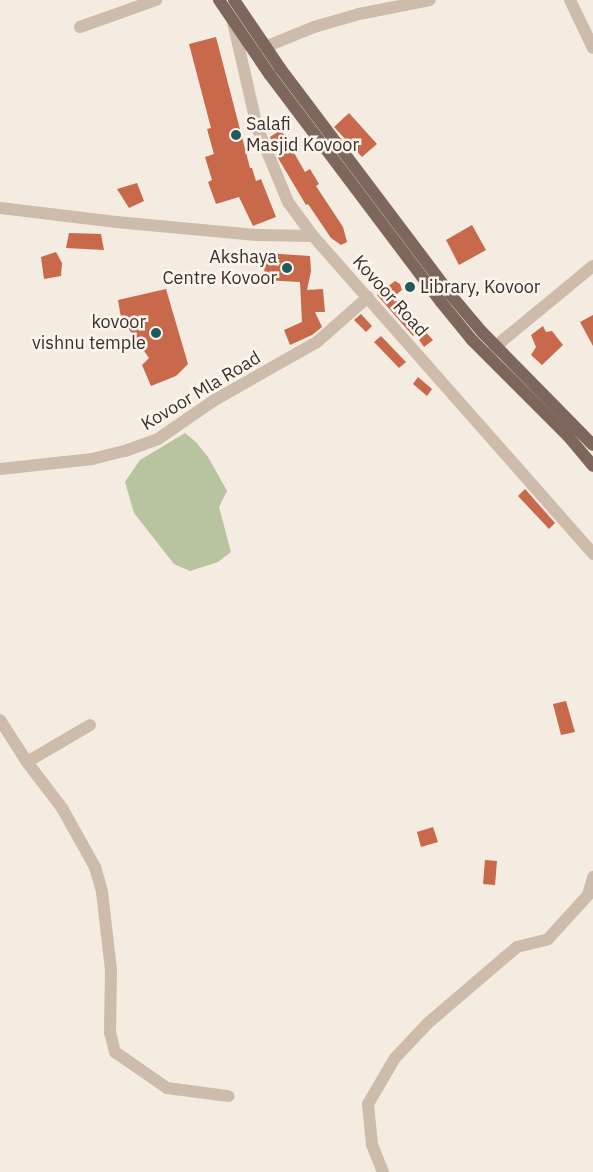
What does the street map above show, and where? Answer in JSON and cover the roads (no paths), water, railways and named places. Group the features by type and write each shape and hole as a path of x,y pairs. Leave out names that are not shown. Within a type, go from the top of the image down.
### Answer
{"main road":[{"path":"227,1 265,47 492,352"},
{"path":"227,1 232,21 270,75 440,302 537,397 593,445"},
{"path":"537,397 593,466"}],"street":[{"path":"80,27 156,0"},
{"path":"265,47 314,27 359,14 430,0"},
{"path":"570,0 593,48"},
{"name":"Kovoor Road","path":"232,21 257,127 288,202 313,236 593,554"},
{"path":"0,208 256,235 313,236"},
{"path":"492,352 593,266"},
{"name":"Kovoor Mla Road","path":"0,469 92,459 125,451 158,439 213,401 317,342 368,297"},
{"path":"0,720 27,762 62,808 95,867 102,892 111,970 110,1032 116,1052 167,1088 228,1096"},
{"path":"27,762 90,725"},
{"path":"382,1170 372,1145 368,1104 395,1058 428,1023 517,947 548,939 588,895 593,878"}],"place":[{"name":"Salafi Masjid Kovoor","path":"236,135"},
{"name":"Akshaya Centre Kovoor","path":"287,268"},
{"name":"Library, Kovoor","path":"410,287"},
{"name":"kovoor vishnu temple","path":"156,333"}]}
